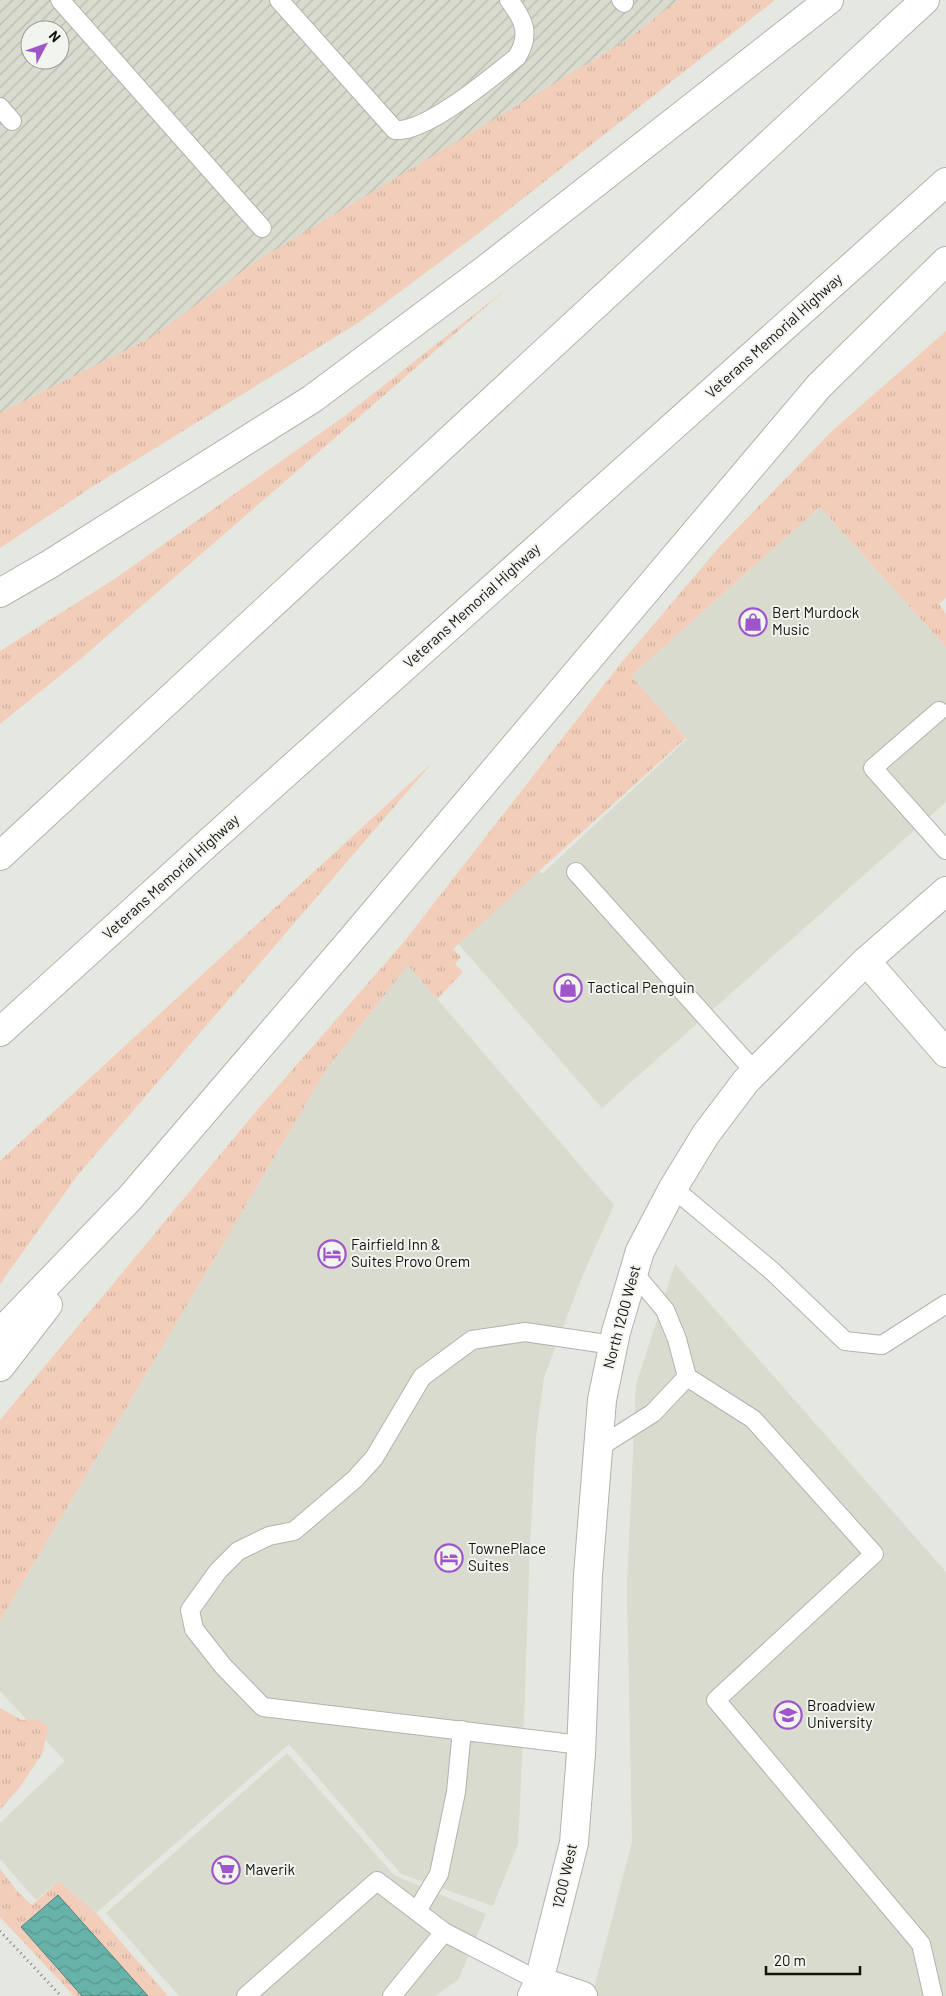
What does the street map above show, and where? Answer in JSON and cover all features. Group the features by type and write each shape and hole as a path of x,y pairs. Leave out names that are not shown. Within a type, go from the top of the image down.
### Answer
{"main road":[{"path":"0,593 50,564 312,399 486,268 829,0"},
{"path":"0,856 925,0"},
{"name":"Veterans Memorial Highway","path":"0,1032 209,842 946,182"},
{"path":"0,1367 130,1198 819,386 946,261"},
{"path":"946,891 866,962 946,1053"},
{"name":"North 1200 West","path":"581,1749 588,1575 602,1400 613,1345 640,1251 673,1188 706,1134 746,1081 866,962"},
{"path":"0,1333 130,1198"},
{"name":"1200 West","path":"536,1989 574,1842 581,1749"},
{"path":"536,1989 583,1996"}],"lane":[{"path":"60,0 262,228"},
{"path":"279,0 395,130 404,131 425,122 459,100 517,57 526,35 520,17 509,0"},
{"path":"0,107 12,122"},
{"path":"939,711 873,768 946,850"},
{"path":"576,872 755,1072"},
{"path":"673,1188 772,1271 845,1341 882,1345 946,1304"},
{"path":"634,1273 664,1310 677,1339 687,1377 753,1419 874,1554 716,1700 921,1944 933,1996"},
{"path":"581,1749 462,1730 263,1707 222,1666 194,1629 190,1610 218,1571 238,1551 269,1536 294,1531 354,1479 374,1458 422,1377 472,1340 525,1332 613,1345"},
{"path":"598,1448 653,1413 687,1377"},
{"path":"417,1911 439,1874 456,1792 462,1730"},
{"path":"246,1996 378,1881 444,1932 536,1989"},
{"path":"392,1996 444,1932"}],"path":[{"path":"0,1931 61,1996"}],"shaded area":[{"path":"0,0 737,0 0,448"},
{"path":"820,507 946,647 946,802 602,1108 455,940 536,866 542,874 687,739 631,676"},
{"path":"408,965 614,1205 582,1277 544,1377 536,1437 518,1844 493,1906 401,1874 289,1744 96,1913 59,1881 36,1900 0,1859 0,1823 65,1761 0,1691 0,1621 326,1070"},
{"name":"Broadview University","path":"675,1264 946,1572 946,1996 592,1996 632,1842 627,1587 636,1385"},
{"path":"287,1753 394,1875 486,1914 458,1980 435,1996 179,1996 106,1913"}],"green space":[{"path":"678,0 775,0 479,233 358,323 92,487 0,548 0,413 150,338 258,260 627,40"},
{"path":"504,291 77,662 0,724 0,651 116,578 346,415"},
{"path":"946,331 946,598 939,604 946,614 946,647 820,507 631,676 686,738 453,949 461,957 455,964 463,972 437,999 408,965 326,1070 0,1621 0,1420 259,1108 403,943 621,663 721,545 832,431"},
{"path":"432,763 77,1176 0,1284 0,1161"},
{"path":"0,1708 22,1720 38,1719 49,1727 42,1754 20,1787 0,1810"},
{"path":"0,1869 17,1891 32,1905 59,1881 96,1913 167,1995 74,1996 0,1917"}],"water":[{"path":"58,1895 148,1996 82,1996 21,1927"}],"place":[{"name":"Bert Murdock Music","path":"753,622"},
{"name":"Tactical Penguin","path":"568,988"},
{"name":"Fairfield Inn & Suites Provo Orem","path":"332,1254"},
{"name":"TownePlace Suites","path":"449,1558"},
{"name":"Broadview University","path":"788,1715"},
{"name":"Maverik","path":"226,1870"}]}
